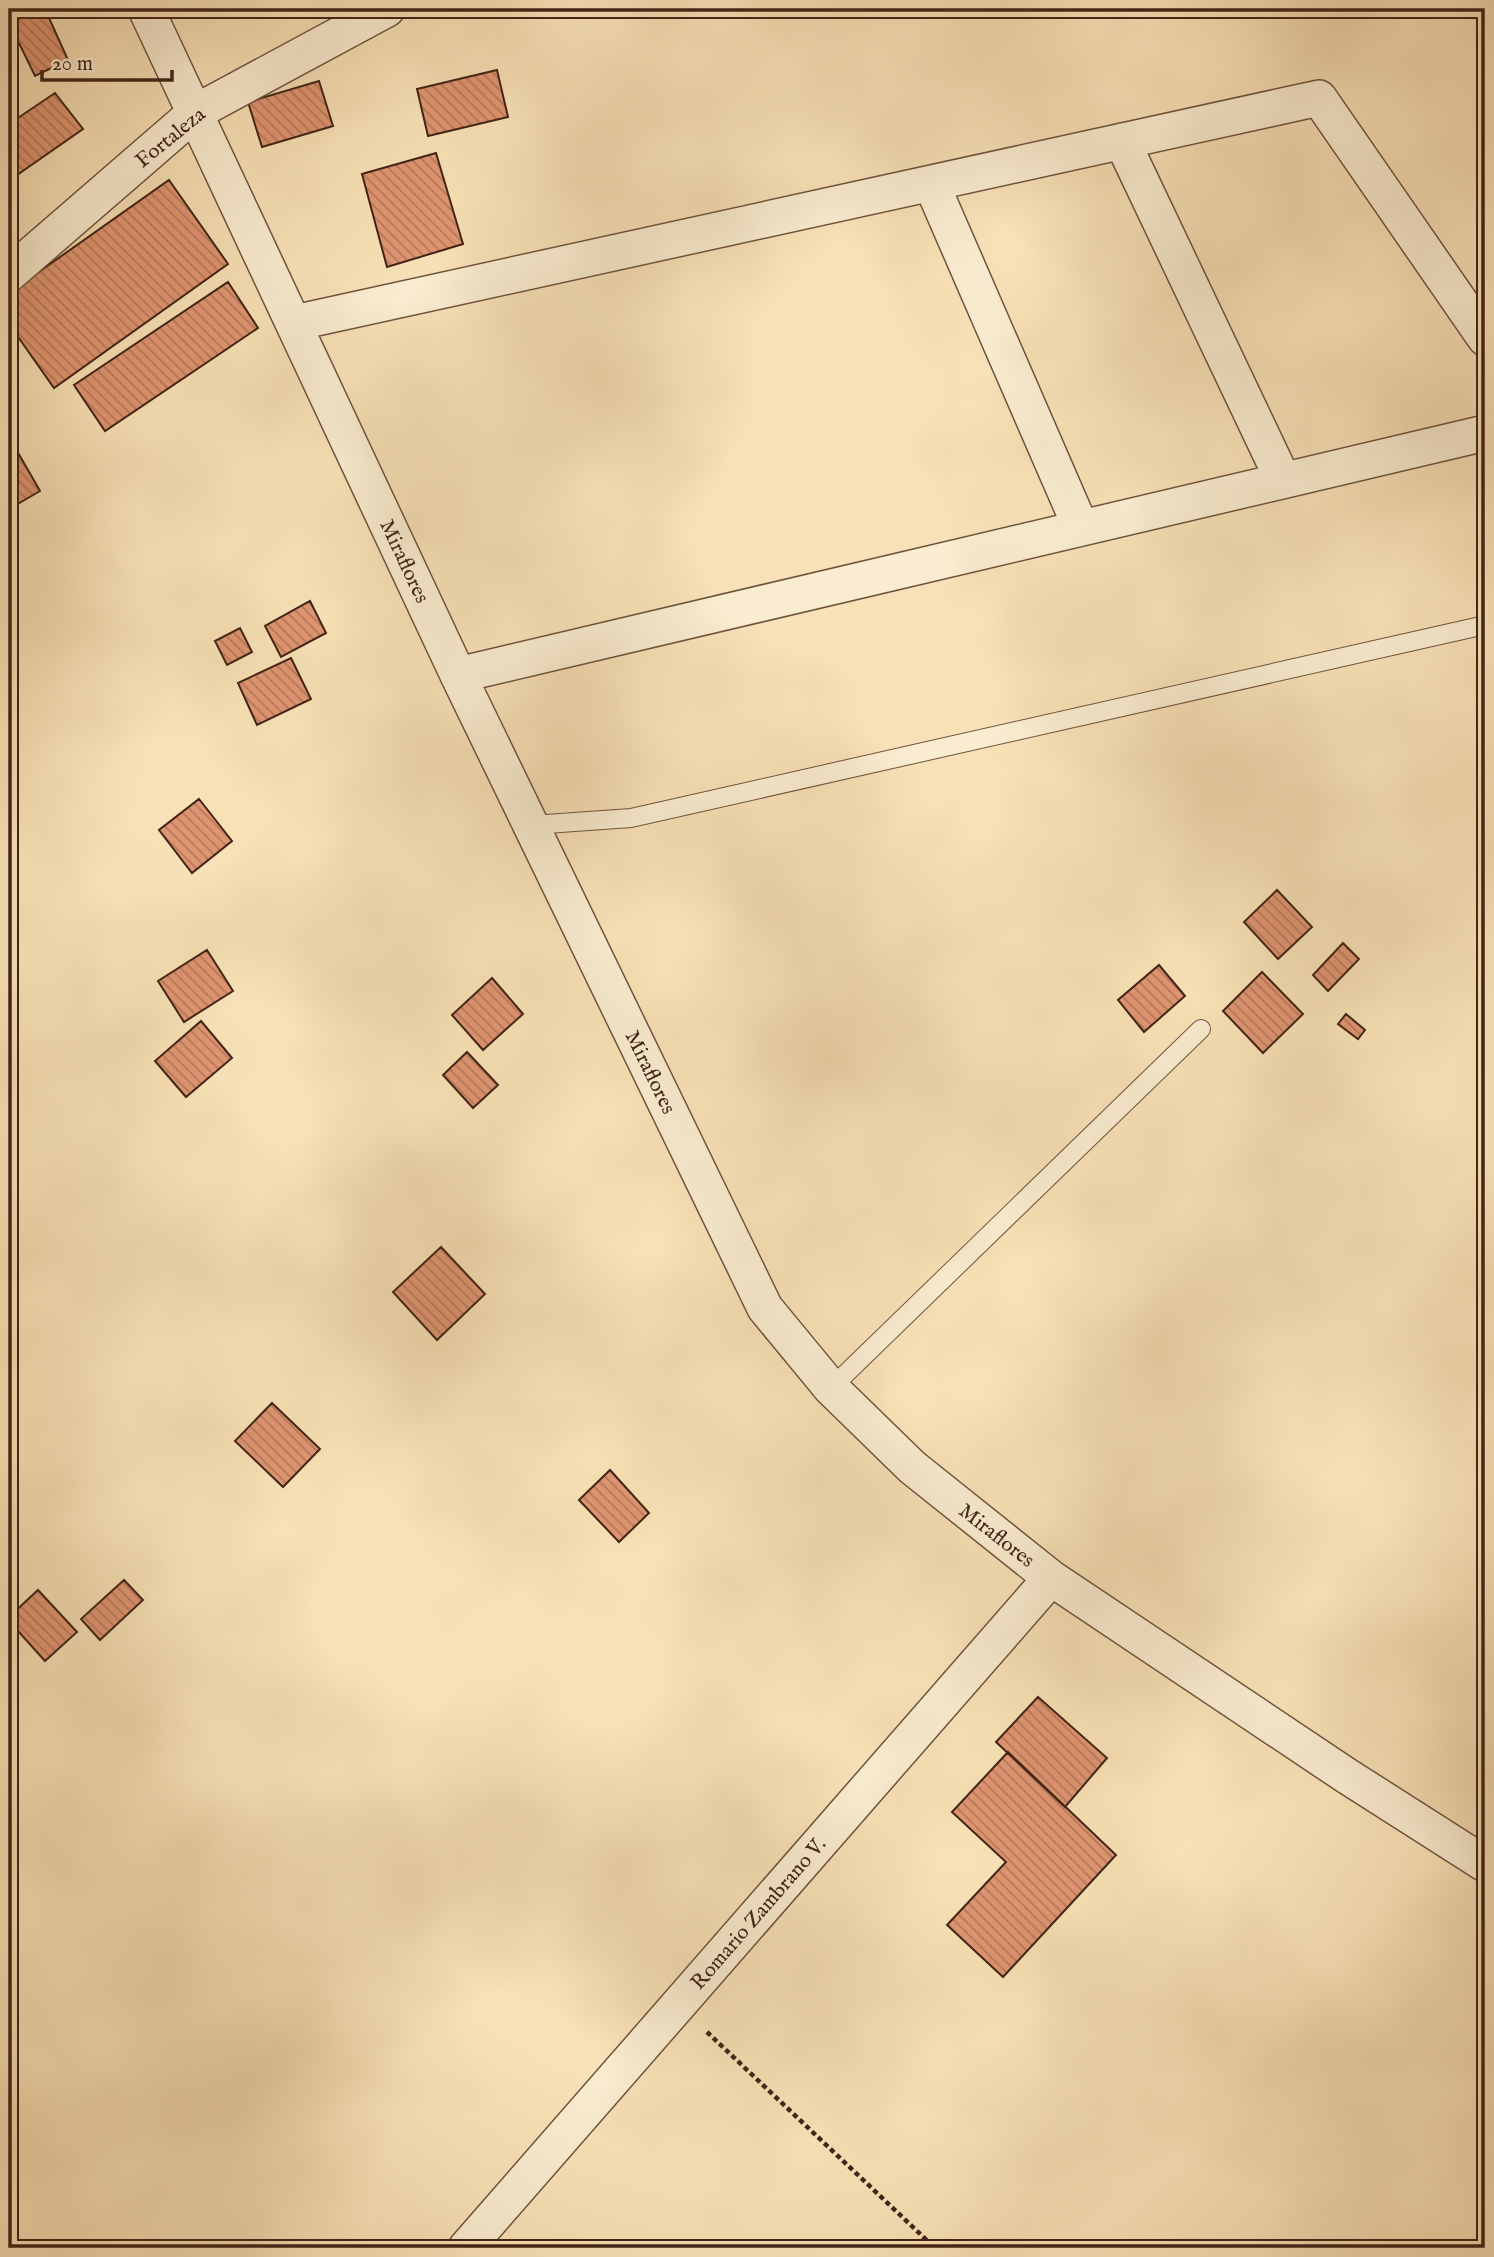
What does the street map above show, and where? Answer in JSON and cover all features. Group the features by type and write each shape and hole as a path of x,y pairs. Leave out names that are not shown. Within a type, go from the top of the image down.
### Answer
{"street":[{"name":"Miraflores","path":"146,9 458,675 765,1308 831,1388 912,1467 1051,1578 1347,1776 1485,1864"},
{"name":"Fortaleza","path":"9,274 195,112 387,9"},
{"path":"294,323 1318,98 1485,338"},
{"path":"1122,141 1283,480"},
{"path":"931,183 1081,528"},
{"path":"458,675 1485,433"},
{"name":"Romario Zambrano V.","path":"466,2248 1051,1578"}],"lane":[{"path":"531,825 631,818 1485,625"},
{"path":"831,1388 1201,1029"}],"path":[{"path":"678,2005 935,2248"}],"building":[{"path":"9,9 45,9 68,60 35,76 19,43 9,47"},
{"path":"497,70 508,117 428,136 417,89"},
{"path":"319,81 333,126 262,147 248,102"},
{"path":"55,93 83,129 17,175 9,161 9,124"},
{"path":"436,153 463,244 387,267 362,174"},
{"path":"169,180 228,264 54,388 9,324 9,293"},
{"path":"228,282 258,328 105,431 74,385"},
{"path":"9,437 40,491 9,509"},
{"path":"310,601 326,633 281,657 265,626"},
{"path":"240,628 252,652 227,665 215,641"},
{"path":"291,658 311,699 257,725 238,683"},
{"path":"199,799 232,841 192,873 159,830"},
{"path":"1277,890 1312,927 1278,959 1244,922"},
{"path":"1343,943 1359,959 1328,991 1313,975"},
{"path":"207,950 233,991 184,1022 158,981"},
{"path":"1159,965 1185,996 1144,1032 1118,1000"},
{"path":"1262,972 1303,1014 1263,1053 1223,1011"},
{"path":"492,978 523,1014 483,1050 452,1015"},
{"path":"1346,1014 1365,1030 1358,1039 1338,1024"},
{"path":"201,1021 232,1058 186,1097 155,1061"},
{"path":"467,1052 498,1085 473,1108 443,1075"},
{"path":"441,1247 485,1294 437,1340 393,1292"},
{"path":"272,1403 320,1449 283,1487 235,1441"},
{"path":"610,1470 649,1513 619,1542 579,1500"},
{"path":"124,1580 143,1600 100,1640 81,1619"},
{"path":"38,1590 77,1632 45,1661 9,1621 9,1617"},
{"path":"1038,1697 1107,1758 1065,1807 996,1742"},
{"path":"1008,1752 1116,1855 1003,1977 947,1925 1006,1862 952,1812"}]}
